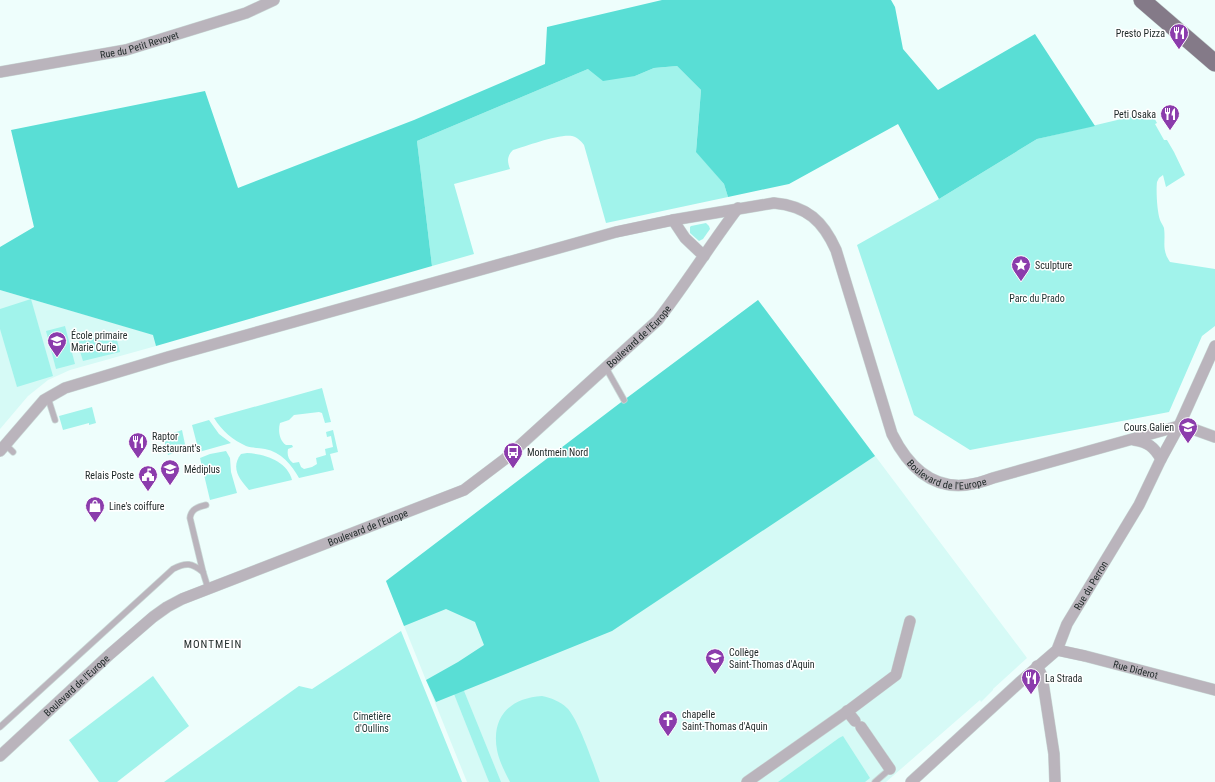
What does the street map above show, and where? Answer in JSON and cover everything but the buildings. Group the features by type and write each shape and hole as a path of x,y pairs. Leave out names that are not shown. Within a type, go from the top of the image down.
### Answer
{"main road":[{"path":"1142,0 1215,63"}],"street":[{"name":"Rue du Petit Revoyet","path":"0,72 126,50 246,13 274,0"},
{"name":"Boulevard de l'Europe","path":"6,449 44,400 65,388 168,357 616,232 738,208 774,203 789,205 805,211 823,226 828,234 836,250 892,434 904,456 930,480 942,484 966,485 1179,426"},
{"name":"Boulevard de l'Europe","path":"0,756 104,659 153,617 182,598 464,490 505,459 658,320 738,208"},
{"path":"673,220 685,238 704,256"},
{"name":"Rue du Perron","path":"1057,650 1067,624 1139,505 1179,426 1215,346"},
{"path":"1179,426 1215,437"},
{"path":"1131,439 1150,444 1156,450 1161,459"},
{"path":"747,782 896,675 910,621"},
{"path":"911,782 1037,666 1057,650"},
{"name":"Rue Diderot","path":"1057,650 1215,690"},
{"path":"1037,666 1042,676 1054,754 1055,782"},
{"path":"847,711 890,769"}],"lane":[{"path":"606,368 624,400"},
{"path":"48,398 54,420"},
{"path":"206,505 195,509 190,518 208,588"},
{"path":"0,727 173,569 190,564 196,566 203,572"},
{"path":"875,782 890,769"}],"shaded area":[{"path":"662,0 891,0 895,7 903,49 938,90 1035,34 1095,126 1037,139 939,199 898,124 789,184 728,197 724,184 696,152 701,90 677,66 654,68 635,76 603,81 588,69 417,141 432,266 156,346 153,335 0,290 0,247 34,227 11,130 205,91 238,188 414,120 545,64 547,27"},
{"name":"École primaire Marie Curie","path":"0,290 154,335 156,346 70,370 48,380 28,396 0,429"},
{"path":"758,300 1027,658 981,702 980,700 886,782 467,782 386,581"},
{"path":"758,300 875,456 612,631 436,702 426,680 484,645 475,622 446,609 404,626 386,581"}],"green space":[{"path":"677,66 701,90 696,151 724,184 728,197 606,223 584,145 579,139 572,136 551,138 513,150 508,159 510,169 454,184 474,254 432,266 417,141 588,69 635,76 654,68"},
{"name":"Parc du Prado","path":"1151,112 1157,123 1155,124 1164,140 1167,140 1185,175 1166,187 1163,175 1157,182 1158,212 1164,228 1167,257 1170,262 1215,269 1215,326 1202,336 1169,412 970,450 914,415 857,245 939,199 1037,139"},
{"path":"706,223 710,229 703,239 699,241 690,233 690,227"},
{"path":"31,299 53,376 17,387 0,329 0,309"},
{"path":"65,326 75,364 56,369 46,331"},
{"path":"115,332 120,352 83,361 77,342"},
{"path":"322,388 331,422 325,423 322,413 319,412 294,415 289,420 280,423 279,432 280,438 284,443 286,445 292,445 293,447 288,449 290,460 293,463 299,462 301,467 304,469 317,464 316,458 326,455 325,449 333,447 331,436 327,437 326,432 333,430 338,452 330,454 334,470 299,478 293,468 281,456 265,449 248,447 241,444 224,431 214,418"},
{"path":"92,407 96,423 89,425 89,423 63,430 59,416"},
{"path":"209,420 219,434 231,443 199,452 192,425"},
{"path":"182,430 186,449 168,455 164,440 165,436"},
{"path":"226,451 230,458 231,472 237,493 210,500 200,458 210,454"},
{"path":"247,453 268,457 280,463 289,473 292,480 249,490 242,482 236,469 236,464 241,454"},
{"name":"Cimetière d'Oullins","path":"401,631 462,782 164,782 299,686 312,689"},
{"path":"153,676 189,726 117,782 99,782 69,740"},
{"path":"462,686 501,782 489,782 452,689"},
{"path":"542,696 558,702 567,708 571,713 585,743 600,782 510,782 497,750 496,738 500,719 505,711 512,705 531,698"},
{"path":"843,736 870,778 865,782 778,782 839,738"}],"place":[{"name":"Presto Pizza","path":"1179,50"},
{"name":"Peti Osaka","path":"1170,131"},
{"name":"Sculpture","path":"1021,282"},
{"name":"École primaire Marie Curie","path":"57,358"},
{"name":"Cours Galien","path":"1188,444"},
{"name":"Raptor Restaurant's","path":"138,459"},
{"name":"Montmein Nord","path":"513,469"},
{"name":"Médiplus","path":"170,486"},
{"name":"Relais Poste","path":"148,492"},
{"name":"Line's coiffure","path":"95,523"},
{"name":"Collège Saint-Thomas d'Aquin","path":"715,675"},
{"name":"La Strada","path":"1031,695"},
{"name":"chapelle Saint-Thomas d'Aquin","path":"668,737"}],"district":[{"name":"MONTMEIN","path":"213,644"}]}
